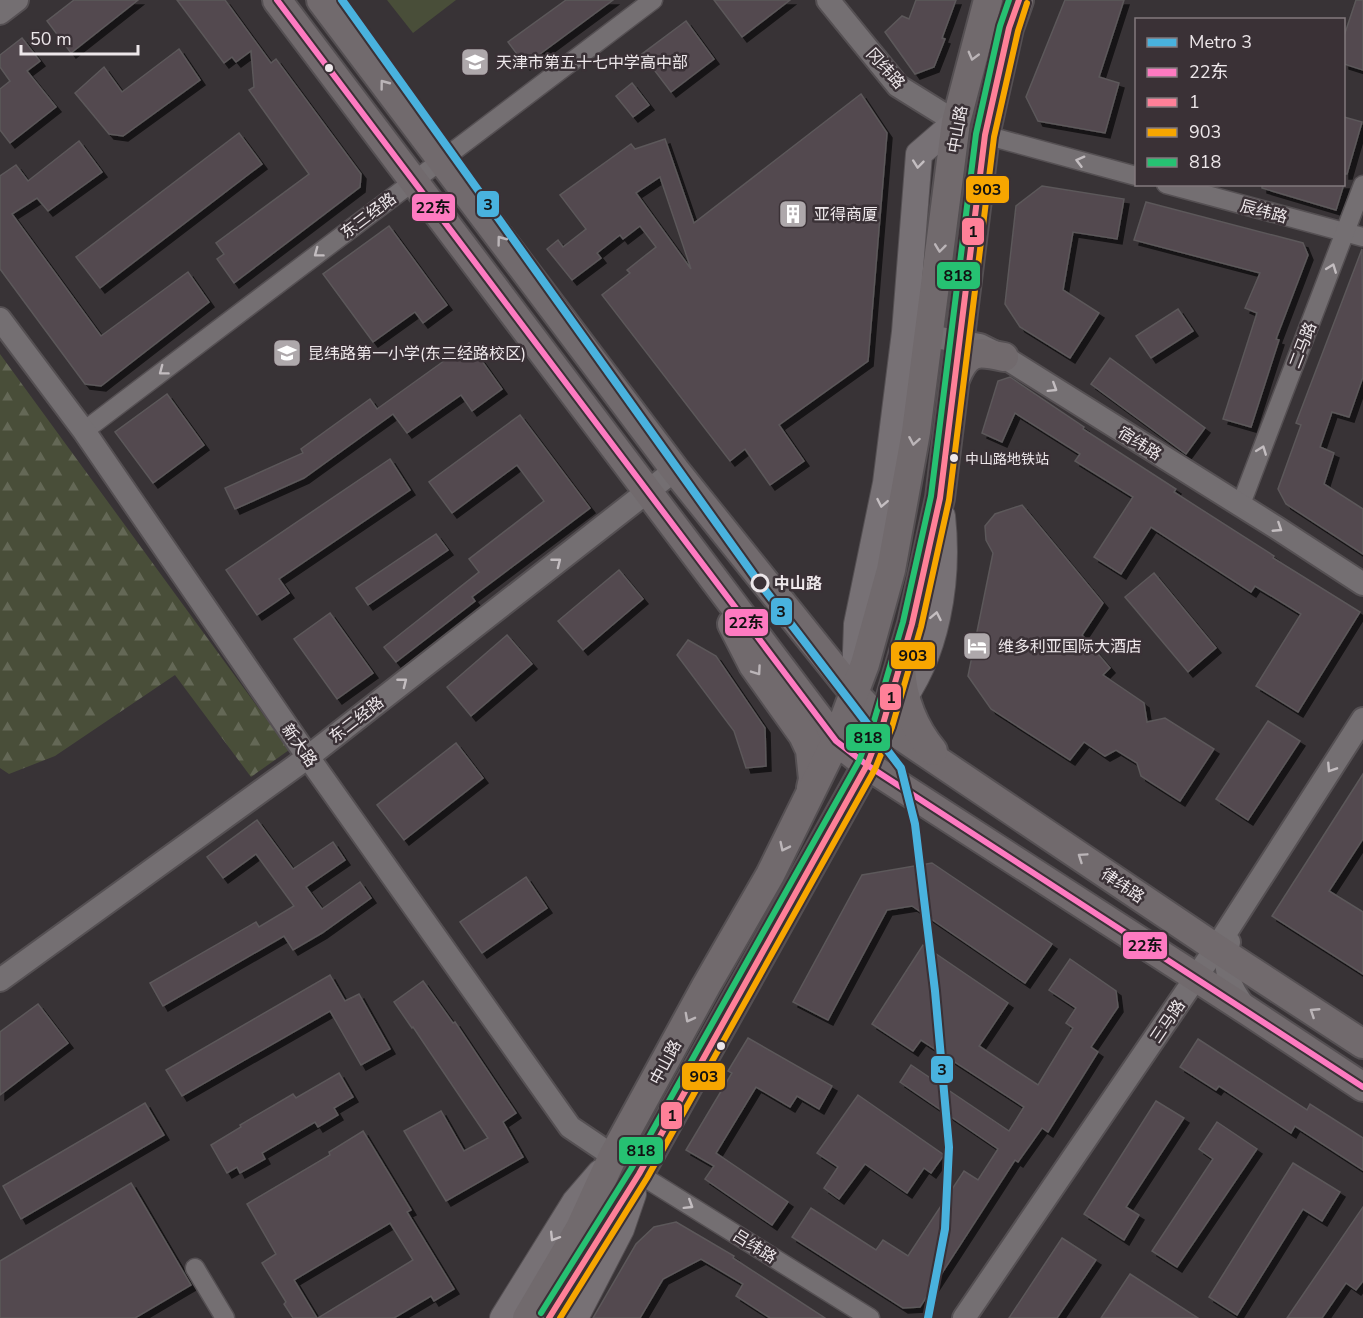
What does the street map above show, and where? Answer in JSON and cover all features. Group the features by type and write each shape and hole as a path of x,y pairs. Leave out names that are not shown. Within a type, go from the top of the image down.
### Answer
{"main road":[{"path":"277,0 715,580 848,746 927,803 1363,1087"},
{"path":"321,0 675,470 880,724"},
{"name":"中山路","path":"588,1234 639,1174 826,840 848,746 854,693 891,570 916,432 917,334 956,122 988,0"},
{"name":"中山路","path":"588,1234 614,1156 706,986 770,875 810,795 848,746 880,724 912,624 940,498 985,135 1009,28 1019,0"},
{"path":"854,693 856,645 862,598 917,334"},
{"path":"956,376 964,361 972,354 984,353 1004,357"},
{"path":"880,724 905,696 920,670 934,627 939,602 943,544 940,498"},
{"path":"715,580 742,647 803,735 810,750 813,779 810,795"},
{"path":"794,618 827,644 837,648 856,645 873,624 883,601"},
{"path":"883,601 875,667 874,697 889,756 896,770 927,803"},
{"path":"794,618 830,690 848,746"},
{"path":"901,662 905,696 915,725 945,765"},
{"name":"律纬路","path":"880,724 1363,1044"},
{"path":"503,1318 575,1202 614,1156"},
{"path":"575,1318 621,1229 639,1174"},
{"path":"527,1318 588,1234"},
{"path":"549,1318 588,1234"}],"street":[{"path":"0,13 17,0"},
{"name":"东三经路","path":"84,431 653,0"},
{"name":"冈纬路","path":"828,0 898,86 956,122"},
{"path":"985,135 1135,176"},
{"name":"二马路","path":"1240,504 1354,235 1363,184"},
{"name":"辰纬路","path":"1173,186 1354,235"},
{"name":"新大路","path":"0,319 84,431 308,757 570,1127 614,1156"},
{"name":"宿纬路","path":"917,334 980,345 1004,357 1240,504 1363,584"},
{"name":"东二经路","path":"0,980 308,757 675,470"},
{"path":"1248,1011 1228,977 1221,951 1232,934 1244,904 1363,719"},
{"name":"三马路","path":"964,1318 1196,977 1221,951"},
{"name":"吕纬路","path":"639,1174 870,1318"},
{"path":"195,1268 225,1318"}],"green space":[{"path":"387,0 456,0 413,33"},
{"path":"0,354 289,750 251,777 175,675 55,756 9,774 0,768"}],"building":[{"path":"74,0 138,0 71,53 47,21"},
{"path":"177,0 225,0 271,63 276,59 361,174 360,187 234,283 217,259 224,254 216,243 309,174 249,90 254,87 251,51 236,62 232,57 224,63"},
{"path":"566,0 613,0 525,65 508,42"},
{"path":"714,0 790,0 742,37"},
{"path":"916,0 956,0 934,67 915,74 885,32 902,16 909,19"},
{"path":"1065,0 1124,0 1099,77 1119,83 1105,133 1038,121 1026,97"},
{"path":"1356,0 1363,0 1363,70 1345,64 1345,33"},
{"path":"686,21 714,59 671,92 642,54"},
{"path":"22,38 40,61 27,71 56,107 10,143 0,130 0,89 10,81 0,67 0,55"},
{"path":"179,49 200,80 123,136 109,134 75,93 104,67 122,92"},
{"path":"632,83 649,105 633,117 616,96"},
{"name":"亚得商厦","path":"861,94 887,133 868,361 779,425 804,461 770,485 745,449 730,461 602,295 630,273 627,270 656,247 640,226 623,239 620,235 597,253 601,258 572,280 547,249 558,240 563,247 586,229 560,195 631,144 635,149 665,139 694,223","holes":["660,177 691,269 636,193"]},
{"path":"1345,117 1362,122 1347,174 1345,174"},
{"path":"239,133 262,164 100,288 76,257"},
{"path":"79,141 102,172 48,211 37,198 12,214 101,336 188,272 209,302 101,386 85,384 0,269 0,176 16,165 28,181"},
{"path":"1042,186 1124,199 1117,239 1073,232 1063,290 1099,313 1070,358 1020,327 1005,304 1016,206"},
{"path":"1262,186 1343,186 1336,210 1262,188"},
{"path":"1146,202 1303,243 1308,255 1276,339 1279,340 1251,427 1223,419 1257,313 1245,308 1260,273 1134,240"},
{"path":"389,226 447,305 423,323 415,312 373,342 323,274"},
{"path":"1362,249 1363,377 1349,417 1332,412 1320,447 1334,453 1324,484 1363,509 1363,554 1286,504 1278,489 1301,425 1296,423"},
{"path":"1178,309 1193,331 1151,358 1136,336"},
{"path":"469,343 502,389 472,411 461,395 407,433 393,414 304,478 235,509 225,488 303,453 301,449 370,399 377,409"},
{"path":"1110,358 1205,428 1186,454 1091,384"},
{"path":"1010,377 1084,427 1083,429 1176,489 1174,492 1360,612 1298,712 1256,686 1301,614 1255,586 1251,592 1151,527 1121,574 1094,557 1133,497 1075,461 1080,454 1015,413 1002,442 982,433 998,381"},
{"path":"167,394 204,445 153,483 115,432"},
{"path":"520,415 590,508 472,597 475,601 396,662 384,647 479,572 469,559 544,501 517,465 452,513 429,482"},
{"path":"390,459 410,490 279,579 289,593 257,615 226,570"},
{"path":"1022,505 1103,603 1082,635 1110,668 1103,675 1144,703 1147,722 1165,718 1214,749 1180,801 1141,776 1137,763 1116,750 1105,756 1084,742 1070,760 991,709 968,676 993,553 986,540 985,526 995,514"},
{"path":"436,534 448,550 368,605 356,588"},
{"path":"619,570 643,599 583,650 558,621"},
{"path":"1154,573 1216,648 1188,672 1125,597"},
{"path":"330,613 373,673 337,699 294,639"},
{"path":"507,635 532,664 471,716 447,687"},
{"path":"688,640 716,656 765,728 766,766 746,768 734,731 677,655"},
{"path":"1268,721 1300,741 1248,820 1216,799"},
{"path":"456,743 483,778 404,840 377,805"},
{"path":"1363,774 1363,839 1329,891 1363,912 1363,974 1272,916"},
{"path":"257,820 293,869 333,842 345,860 306,887 322,909 360,882 371,898 322,933 293,950 284,936 163,1006 150,983 256,922 259,927 294,906 256,854 223,878 207,857"},
{"path":"932,863 1052,944 1025,983 912,906 887,910 828,1020 793,1002 862,875"},
{"path":"526,877 547,908 482,953 460,922"},
{"path":"923,945 1008,1003 979,1046 1038,1085 1073,1028 1066,1023 1076,1008 1049,990 1070,959 1116,991 1118,1007 1091,1047 1098,1052 1048,1132 1042,1128 1018,1162 1015,1160 920,1307 903,1308 792,1237 811,1208 876,1250 883,1240 908,1256 964,1171 978,1180 998,1149 900,1082 911,1065 1009,1131 1024,1107 921,1040 913,1051 872,1024"},
{"path":"330,975 345,1001 359,994 390,1049 361,1065 330,1011 182,1096 166,1070"},
{"path":"423,981 453,1023 455,1022 516,1113 503,1122 523,1157 446,1201 404,1131 441,1111 464,1151 488,1138 394,1002"},
{"path":"38,1004 68,1043 0,1095 0,1032"},
{"path":"748,1038 832,1086 819,1109 797,1096 790,1107 756,1087 716,1153 788,1202 772,1225 705,1179 714,1166 686,1150 732,1073 728,1071"},
{"path":"1198,1039 1307,1110 1310,1104 1363,1138 1363,1170 1295,1126 1291,1133 1219,1086 1216,1090 1180,1067"},
{"path":"339,1073 353,1097 334,1108 338,1115 318,1127 315,1122 262,1153 265,1159 240,1173 237,1167 227,1173 211,1145 293,1094 296,1098"},
{"path":"858,1095 944,1155 931,1173 924,1168 907,1193 865,1164 839,1199 824,1188 838,1167 817,1153"},
{"path":"1156,1101 1184,1118 1126,1207 1139,1215 1124,1240 1084,1214"},
{"path":"145,1103 164,1135 21,1219 3,1186"},
{"path":"1217,1122 1257,1149 1177,1267 1152,1251 1213,1159 1199,1149"},
{"path":"363,1131 411,1210 407,1212 454,1289 434,1301 431,1296 394,1318 318,1318 413,1260 390,1223 294,1280 317,1318 293,1318 262,1263 276,1254 247,1204 330,1155 329,1152"},
{"path":"1293,1163 1340,1192 1322,1221 1303,1209 1237,1315 1209,1297"},
{"path":"131,1183 191,1285 135,1318 0,1318 0,1261"},
{"path":"1363,1207 1363,1281 1356,1290 1346,1283 1322,1318 1287,1318"},
{"path":"676,1222 734,1256 733,1258 825,1318 770,1318 736,1296 743,1284 701,1259 663,1279 640,1318 593,1318 636,1244 654,1227"},
{"path":"1062,1238 1096,1260 1057,1318 1009,1318"},
{"path":"1130,1274 1198,1318 1101,1318"}],"metro line":[{"name":"3","path":"342,0 755,577 901,768 915,824 935,991 949,1147 945,1229 928,1318"}],"transit line":[{"name":"22东","path":"277,0 836,741 867,765 1363,1087"},
{"name":"818","path":"541,1313 631,1169 859,761 874,721 903,622 931,496 976,134 1000,26 1009,0"},
{"name":"1","path":"549,1318 639,1174 867,765 883,724 912,624 940,498 985,135 1009,28 1019,0"},
{"name":"903","path":"560,1318 647,1178 875,769 892,727 921,627 949,500 994,137 1018,31 1027,3"}],"place":[{"name":"天津市第五十七中学高中部","path":"475,62"},
{"name":"亚得商厦","path":"793,214"},
{"name":"昆纬路第一小学(东三经路校区)","path":"287,353"},
{"name":"中山路地铁站","path":"954,458"},
{"name":"中山路","path":"760,583"},
{"name":"维多利亚国际大酒店","path":"977,646"}]}
